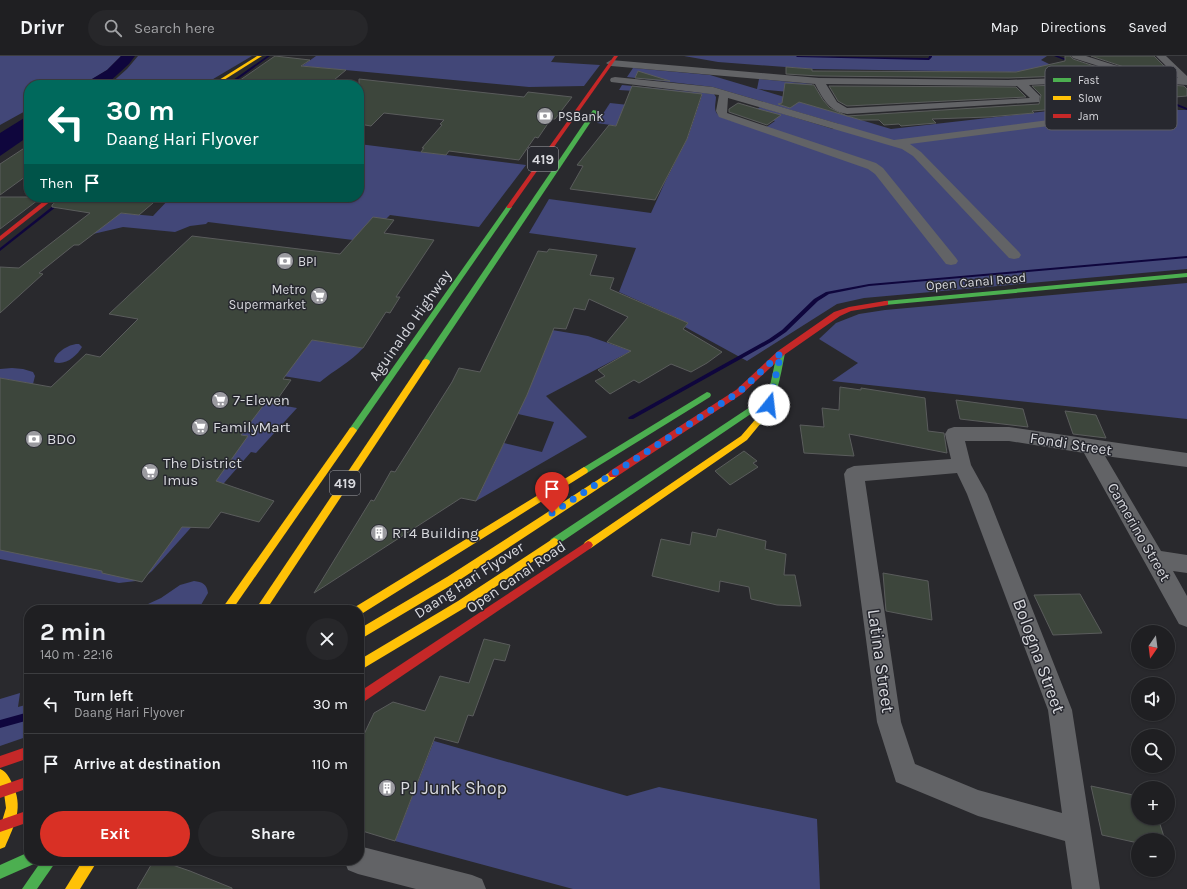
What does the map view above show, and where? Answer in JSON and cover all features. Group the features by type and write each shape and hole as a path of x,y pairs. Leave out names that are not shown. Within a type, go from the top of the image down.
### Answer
{"main road":[{"path":"221,80 260,56"},
{"name":"Aguinaldo Highway","path":"230,605 614,59"},
{"path":"613,83 629,60"},
{"name":"419","path":"263,605 599,104"},
{"path":"0,239 47,202"},
{"name":"Open Canal Road","path":"364,696 546,574 744,438 765,414 772,395 781,353 837,314 849,309 880,303 1187,275"},
{"path":"746,372 781,353"},
{"name":"Daang Hari Flyover","path":"364,632 451,580 739,392 781,353"},
{"path":"364,607 712,392"},
{"name":"Daang Hari Flyover","path":"364,663 462,604 772,395"},
{"path":"267,605 271,593"},
{"path":"0,762 24,754"},
{"path":"0,775 8,783 13,796 13,811 8,827 0,842"},
{"path":"0,792 24,784"},
{"path":"0,826 24,818"},
{"path":"0,872 24,861"},
{"path":"29,889 46,865"},
{"path":"72,889 89,865"}],"street":[{"path":"1076,56 1106,66"},
{"path":"1161,56 1171,66"},
{"path":"614,59 819,81 1020,83 1045,82"},
{"path":"1125,61 1130,66"},
{"path":"1177,72 1187,82"},
{"path":"819,81 835,107 847,111 1035,100 1035,96 1020,83"},
{"path":"1177,81 1187,82"},
{"path":"613,83 707,89 906,147 917,154 1014,255"},
{"path":"724,93 721,111 723,115 872,166 879,171 951,261"},
{"path":"894,143 1045,123"},
{"name":"Fondi Street","path":"954,434 1009,434 1187,460"},
{"name":"Bologna Street","path":"954,434 962,465 976,494 1060,710 1086,889"},
{"name":"Camerino Street","path":"1090,447 1156,559 1187,616"},
{"name":"Latina Street","path":"962,465 854,474 889,722 905,773 978,803 1077,832"},
{"path":"1156,559 1187,564"},
{"path":"364,862 472,889"}],"shaded area":[{"path":"0,56 121,56 107,70 90,80 24,80 24,112 0,125"},
{"path":"121,56 135,56 129,64 111,80 90,80 107,70"},
{"path":"138,56 252,56 211,80 115,80"},
{"path":"316,56 555,56 551,62 600,65 584,86 529,87 302,66"},
{"path":"684,56 797,56 929,59 931,58 930,56 1047,56 1041,60 1053,66 1045,66 1045,71 1010,72 812,69 718,62"},
{"path":"633,68 710,75 757,89 759,79 812,84 811,94 758,89 891,129 1045,111 1045,130 1177,130 1177,110 1187,110 1187,269 864,298 837,304 747,361 685,327 688,323 619,292 636,248 529,233 549,199 651,213 688,137 702,95 619,90 622,85 714,94 716,97 715,110 719,115 730,120 765,128 775,121 751,113 760,107 833,129 839,124 713,87 627,77"},
{"path":"610,103 665,109 665,133 597,123"},
{"path":"24,118 24,139 0,156 0,133"},
{"path":"364,145 526,165 479,227 390,215 353,240 208,222 206,224 190,226 175,232 123,227 93,234 120,213 153,216 166,202 364,202"},
{"path":"1187,283 1187,419 832,381 858,363 819,339 836,323 859,314 885,310"},
{"path":"552,330 588,336 631,351 546,396 587,437 476,501 504,443 542,452 554,422 518,414"},
{"path":"312,340 363,348 353,358 320,382 277,375"},
{"path":"79,344 82,347 77,354 62,363 54,362 57,355 63,349 71,345"},
{"path":"12,368 33,372 35,376 33,384 0,378 0,369"},
{"path":"258,401 297,408 256,453 251,452 218,490 193,486"},
{"path":"173,512 196,522 152,571 145,577 136,581 119,583 0,559 0,542"},
{"path":"194,581 199,582 207,587 208,593 201,605 146,605 161,598 180,585"},
{"path":"20,693 18,707 24,705 24,738 0,746 0,699"},
{"path":"434,741 627,796 659,787 817,819 820,889 573,889 395,841"}],"building":[{"path":"275,56 310,60 301,66 346,70 334,80 240,80"},
{"path":"1065,56 1070,56 1073,59 1094,66 1045,66 1045,77 1008,78 819,76 786,74 786,67 812,69 812,71 1016,72 1065,61"},
{"path":"1091,56 1154,56 1164,66 1121,66"},
{"path":"638,71 670,81 635,78"},
{"path":"359,79 524,97 528,92 572,97 555,119 551,119 538,138 535,137 519,160 449,151 446,155 421,152 424,148 422,148 442,125 440,124 444,120 384,113 371,126 364,125 364,80"},
{"path":"785,83 814,85 830,108 847,116 799,102 790,108 778,104 782,103"},
{"path":"1045,85 1045,110 1032,111 1034,113 988,117 932,119 936,123 901,126 899,124 884,125 879,120 861,120 847,116 1039,104 1041,95 1032,86"},
{"path":"632,86 702,94 687,139 655,200 570,189 583,166 577,165 609,125 616,126"},
{"path":"829,86 1016,87 1026,97 847,106 838,101"},
{"path":"1177,86 1184,86 1187,89 1187,96 1177,97"},
{"path":"738,103 781,115 767,125 729,112 729,109"},
{"path":"24,148 24,178 0,195 0,164"},
{"path":"0,197 24,197 24,202 35,202 0,229"},
{"path":"55,202 154,202 139,215 121,213 79,245 74,245 39,273 43,274 0,313 0,267 19,268 90,213 52,207"},
{"name":"The District Imus","path":"373,217 394,220 384,233 434,240 396,297 400,297 390,313 386,312 363,348 312,340 283,379 291,380 274,404 266,402 241,435 248,436 216,481 274,501 259,522 221,512 209,528 182,527 142,582 102,573 102,571 0,550 0,378 51,387 86,354 100,357 138,319 109,314 192,236 340,254"},
{"path":"549,249 597,255 590,275 614,278 610,289 688,323 683,329 722,352 691,372 671,364 639,383 634,380 610,394 595,381 605,376 598,370 631,351 607,342 628,317 589,299 585,310 574,308 566,329 554,328 527,395 476,501 461,498 314,593 371,500 374,501 391,471 395,472 452,382 459,368 480,372 538,251 547,252"},
{"path":"840,387 861,390 861,388 925,398 928,431 944,433 947,453 849,434 854,456 804,453 800,425 824,427 822,408 839,410"},
{"path":"956,400 1023,409 1028,427 960,419"},
{"path":"1065,411 1096,415 1106,438 1073,434"},
{"path":"744,451 757,461 753,463 758,467 730,485 715,471"},
{"path":"718,529 766,541 765,549 786,554 784,575 795,575 801,606 777,605 751,599 749,587 720,581 719,592 652,576 661,539 690,545 692,532 716,537"},
{"path":"883,573 928,581 932,620 886,611"},
{"path":"1080,594 1102,633 1053,635 1034,595"},
{"name":"PJ Junk Shop","path":"484,639 510,645 505,661 494,659 473,716 468,715 458,743 435,737 395,841 364,832 364,734 374,713 393,702 425,711 440,676 469,683"},
{"path":"1091,786 1131,795 1131,825 1160,825 1163,833 1131,833 1131,841 1102,835"},
{"path":"151,865 173,865 232,888 232,889 137,889"}],"waterway":[{"path":"235,80 269,56"},
{"path":"797,56 929,59 931,57 930,56"},
{"path":"1055,56 1073,62"},
{"path":"1177,105 1187,109"},
{"path":"0,250 59,203"},
{"path":"631,418 771,340 784,331 816,300 828,293 869,285 1187,257"},
{"path":"0,724 24,717"}],"traffic: fast":[{"path":"426,362 595,111"},
{"path":"353,430 509,207"},
{"path":"885,303 1187,275"},
{"path":"757,423 763,416 771,399 781,353"},
{"path":"584,471 707,395"},
{"path":"554,542 768,398"},
{"path":"0,872 24,861"},
{"path":"29,889 46,865"}],"traffic: slow":[{"path":"221,80 260,56"},
{"path":"263,605 426,362"},
{"path":"588,545 744,438 757,423"},
{"path":"230,605 353,430"},
{"path":"364,607 584,471"},
{"path":"364,632 451,580 613,474"},
{"path":"364,663 462,604 554,542"},
{"path":"0,775 10,792 12,800 11,816 0,842"},
{"path":"72,889 88,865"}],"traffic: jam":[{"path":"509,207 616,56"},
{"path":"0,239 47,202"},
{"path":"613,474 739,392 781,353 837,314 849,309 885,303"},
{"path":"364,696 588,545"},
{"path":"0,762 24,754"},
{"path":"0,792 24,784"},
{"path":"0,826 24,818"}],"place":[{"name":"PSBank","path":"545,116"},
{"name":"BPI","path":"285,261"},
{"name":"Metro Supermarket","path":"319,296"},
{"name":"7-Eleven","path":"220,400"},
{"name":"FamilyMart","path":"200,427"},
{"name":"BDO","path":"34,439"},
{"name":"The District Imus","path":"150,472"},
{"name":"RT4 Building","path":"379,533"},
{"name":"PJ Junk Shop","path":"387,788"}],"route":[{"path":"552,513 739,392 781,353 769,405"}]}
